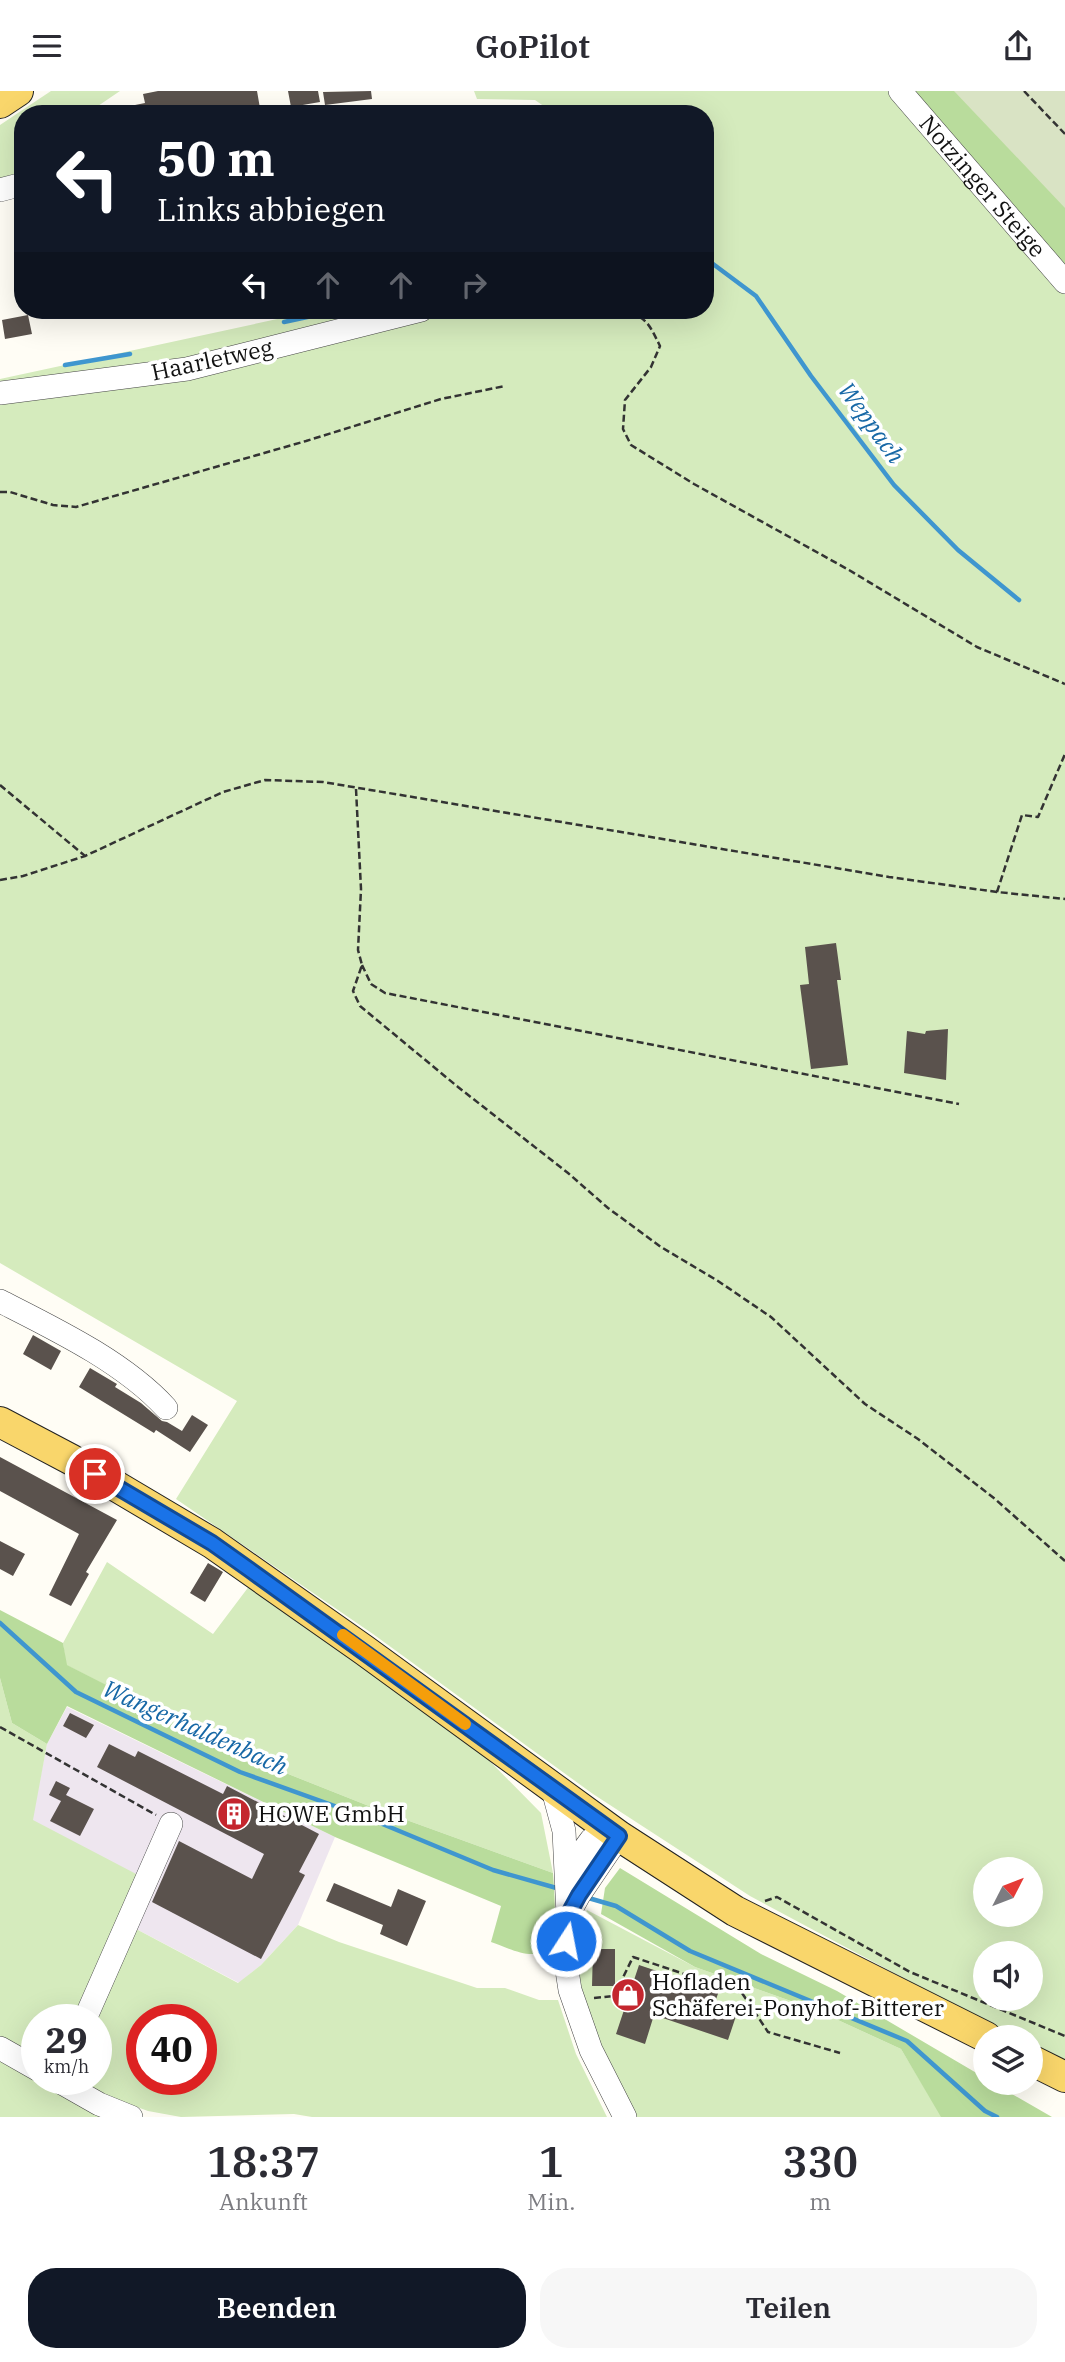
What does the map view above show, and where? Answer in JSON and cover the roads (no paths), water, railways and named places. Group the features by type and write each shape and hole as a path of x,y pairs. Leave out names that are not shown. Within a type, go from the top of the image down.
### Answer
{"main road":[{"path":"0,103 18,91"},
{"path":"0,1422 72,1460 212,1543 619,1836 735,1911 973,2030"},
{"path":"1043,2066 1065,2077"}],"street":[{"name":"Notzinger Steige","path":"900,91 1065,282"},
{"name":"Haarletweg","path":"0,393 187,369 385,319"},
{"path":"0,1301 98,1356 150,1390 166,1408"},
{"path":"554,1790 564,1831 578,1865 568,1915"},
{"path":"92,2004 171,1824"},
{"path":"619,1836 591,1840 566,1886 566,1964 573,2000 591,2050 625,2117"},
{"path":"0,2048 21,2060"},
{"path":"83,2095 131,2117"}],"waterway":[{"name":"Weppach","path":"714,265 756,296 811,376 894,485 958,550 1019,600"},
{"name":"Weppach","path":"284,322 298,319"},
{"name":"Weppach","path":"65,365 130,354"},
{"name":"Wangerhaldenbach","path":"0,1623 76,1692 240,1772 368,1818 493,1870 560,1889"},
{"name":"Wangerhaldenbach","path":"585,1897 616,1906 690,1951 907,2041 985,2111 997,2117"}],"place":[{"name":"HOWE GmbH","path":"234,1814"},
{"name":"Hofladen Schäferei-Ponyhof-Bitterer","path":"628,1995"}]}
